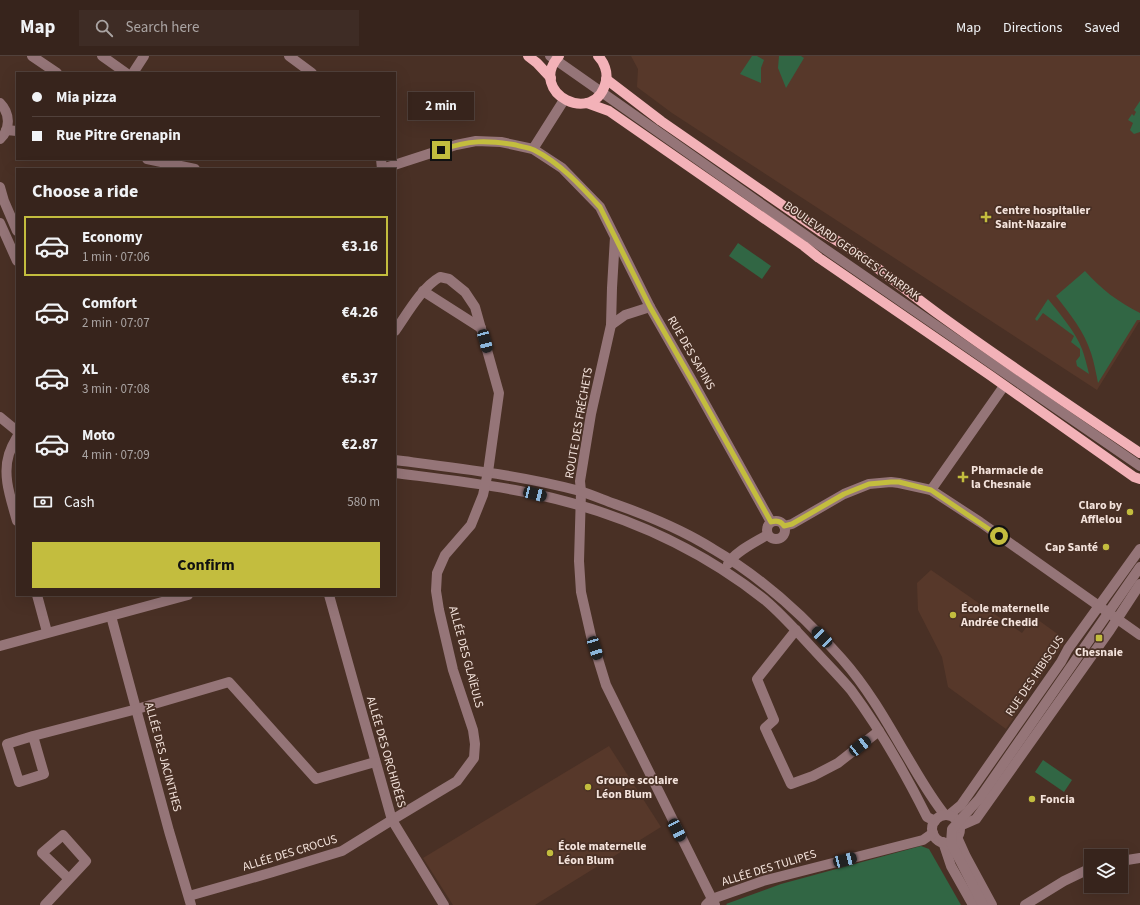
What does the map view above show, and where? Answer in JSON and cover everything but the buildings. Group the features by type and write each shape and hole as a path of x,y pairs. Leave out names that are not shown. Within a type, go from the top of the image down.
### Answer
{"main road":[{"path":"528,56 551,78"},
{"path":"587,103 595,99 601,92 606,79 604,64 598,56"},
{"path":"554,57 551,78 557,94 564,100"},
{"name":"BOULEVARD GEORGES CHARPAK","path":"606,79 661,121 820,231 833,238 880,270 1038,384 1140,453"},
{"name":"BOULEVARD GEORGES CHARPAK","path":"564,100 571,103 587,103 609,111 1134,477 1140,479"}],"street":[{"path":"32,56 56,72"},
{"path":"102,56 125,72"},
{"path":"134,72 144,56"},
{"path":"289,56 311,72"},
{"name":"BOULEVARD GEORGES CHARPAK","path":"554,57 601,92 1140,466"},
{"path":"385,168 456,145 476,141 501,142 533,149 564,100"},
{"path":"0,103 7,114 8,122 6,130 0,139"},
{"path":"6,130 16,131"},
{"name":"RUE DES SAPINS","path":"533,149 562,168 591,196 600,207 650,307 771,522"},
{"path":"152,160 190,168"},
{"path":"0,187 4,201 16,229"},
{"path":"0,223 16,259"},
{"name":"ROUTE DES FRÉCHETS","path":"615,237 611,325 591,414 580,481 581,492 578,561 581,592 591,636 606,685 711,903"},
{"path":"613,267 627,262"},
{"name":"ALLÉE DES GLAÏEULS","path":"392,820 457,781 474,758 475,744 473,730 453,670 439,610 436,590 437,573 445,555 471,525 486,485 499,393 475,307 465,292 449,279 440,277 432,281 423,292"},
{"path":"397,324 423,292 481,328"},
{"path":"611,325 625,315 650,307"},
{"path":"931,490 1004,386"},
{"path":"0,416 16,430"},
{"path":"16,439 9,454 6,469 9,491 16,517"},
{"path":"396,460 488,472 581,492 638,512 673,528 712,548 766,586 800,615 843,659 872,697 931,798 947,815 956,819 959,824 952,829 950,840 951,866 973,905"},
{"path":"396,473 486,485 535,494 580,506 620,519 670,540 706,559 725,572 765,601 796,630 844,681 879,731 927,817 934,821 932,829 935,837 950,840 966,857 992,905"},
{"path":"784,526 792,524 844,494 869,484 899,482 931,490 980,522 1140,635"},
{"path":"771,522 780,522 784,526 785,533 781,538 775,540 769,537 767,526 771,522"},
{"path":"725,572 730,560 738,553 768,535"},
{"name":"RUE DES HIBISCUS","path":"934,821 941,816 947,815 961,805 1140,549"},
{"name":"RUE DES HIBISCUS","path":"1113,616 1140,568"},
{"name":"RUE DES HIBISCUS","path":"959,824 1113,616 1140,584"},
{"path":"37,596 47,632"},
{"path":"0,646 47,632 184,596"},
{"name":"ALLÉE DES ORCHIDÉES","path":"329,596 392,820 444,905"},
{"name":"ALLÉE DES JACINTHES","path":"111,616 169,831 190,901"},
{"path":"796,630 757,679 774,720 765,728 791,784 813,776 838,763 879,731"},
{"path":"33,736 44,774 19,782 7,744 33,736 137,709 229,682 316,778 375,762"},
{"name":"ALLÉE DES CROCUS","path":"190,901 273,872 342,851 392,820"},
{"name":"ALLÉE DES TULIPES","path":"711,903 763,881 923,840 933,833"},
{"path":"950,840 963,869 983,905"},
{"path":"1128,860 1140,858"},
{"path":"1025,905 1064,881 1084,871"},
{"path":"45,905 69,879"}],"shaded area":[{"name":"Centre hospitalier Saint-Nazaire","path":"631,56 1140,56 1140,322 1097,390 672,113 637,87 638,69"},
{"path":"931,570 1022,633 1034,617 1066,640 1006,729 948,687 942,657 918,610 917,583"},
{"name":"Groupe scolaire Léon Blum","path":"609,746 661,827 535,905 453,905 423,858"}],"green space":[{"path":"752,56 757,56 764,60 761,68 761,83 740,74"},
{"path":"779,56 801,56 804,58 786,88 778,68"},
{"path":"1140,101 1140,132 1134,134 1130,130 1133,123 1128,120 1132,114 1134,116 1136,112 1134,110"},
{"path":"738,243 771,266 762,279 729,256"},
{"path":"1085,271 1110,295 1140,313 1140,320 1137,320 1098,383 1092,356 1085,337 1056,296"},
{"path":"1048,299 1067,323 1079,342 1089,374 1077,366 1076,361 1080,356 1080,349 1071,342 1074,336 1043,313 1037,321 1035,319"},
{"path":"1043,760 1072,780 1064,792 1035,772"},
{"path":"921,846 929,849 961,905 726,904 781,884"}],"place":[{"name":"Centre hospitalier Saint-Nazaire","path":"986,217"},
{"name":"Pharmacie de la Chesnaie","path":"963,477"},
{"name":"Claro by Afflelou","path":"1130,512"},
{"name":"Cap Santé","path":"1106,547"},
{"name":"École maternelle Andrée Chedid","path":"953,615"},
{"name":"Chesnaie","path":"1099,638"},
{"name":"Groupe scolaire Léon Blum","path":"588,787"},
{"name":"Foncia","path":"1032,799"},
{"name":"École maternelle Léon Blum","path":"550,853"}],"route":[{"path":"441,150 476,141 501,142 533,149 562,168 591,196 600,207 650,307 771,522 778,521 784,526 792,524 844,494 869,484 899,482 931,490 999,536"}]}
